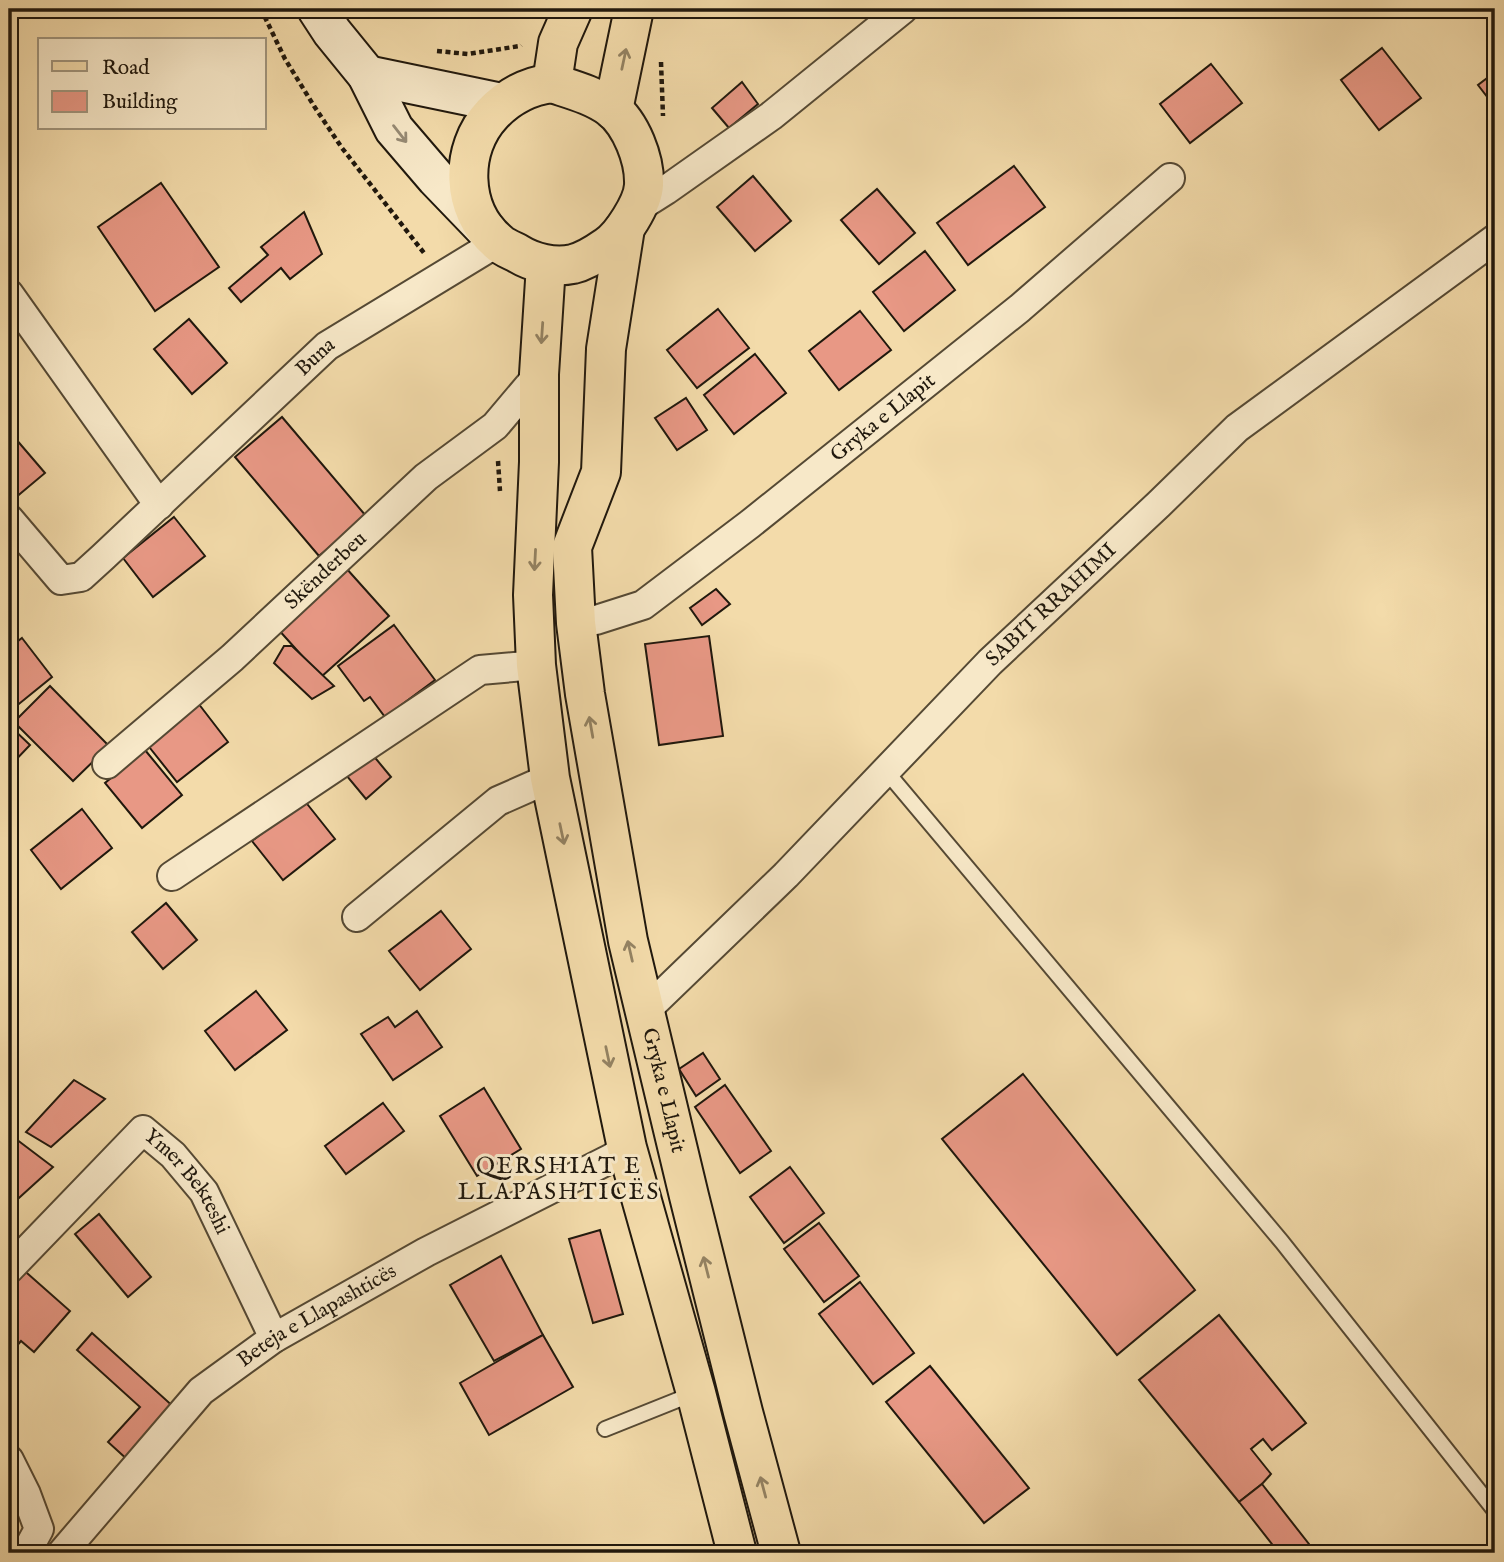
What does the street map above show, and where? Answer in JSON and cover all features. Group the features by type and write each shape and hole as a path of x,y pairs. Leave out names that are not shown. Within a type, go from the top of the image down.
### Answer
{"main road":[{"path":"317,9 332,33 367,75 394,129 498,242 527,259 546,265 573,264 593,256 611,244 630,219 644,186 637,146 628,127 613,110 594,97 552,83 538,85 502,103 483,123 471,146 467,172 470,198 481,222 498,242"},
{"path":"552,83 558,43 573,9"},
{"path":"613,110 634,9"},
{"path":"367,75 502,103"},
{"name":"Gryka e Llapit","path":"630,219 606,349 601,472 572,548 576,623 585,694 623,914 644,1012 736,1385 781,1553"},
{"path":"546,265 539,374 539,462 533,595 536,665 550,778 627,1148 696,1393 737,1553"}],"street":[{"path":"630,219 666,190 771,116 903,9"},
{"name":"Gryka e Llapit","path":"576,623 596,620 643,605 740,532 1020,308 1170,178"},
{"name":"SABIT RRAHIMI","path":"644,1012 786,875 990,662 1159,505 1237,428 1495,239"},
{"name":"Buna","path":"9,519 61,579 81,577 327,346 498,242"},
{"path":"9,294 159,505"},
{"name":"Skënderbeu","path":"107,764 232,658 426,477 495,426 539,374"},
{"path":"172,876 480,670 536,665"},
{"path":"356,917 498,801 550,778"},
{"name":"Ymer Bekteshi","path":"9,1269 143,1130 173,1155 204,1192 274,1338"},
{"name":"Beteja e Llapashticës","path":"62,1553 201,1391 274,1338 426,1252 627,1148"},
{"path":"9,1460 39,1529 26,1553"}],"lane":[{"path":"886,771 1282,1242 1495,1511"},
{"path":"605,1429 696,1393"}],"path":[{"path":"261,9 285,59 342,148 440,276"},
{"path":"269,9 274,18"},
{"path":"429,50 468,54 520,47 524,34"},
{"path":"660,50 664,119"}],"building":[{"path":"1382,48 1421,98 1379,130 1341,80"},
{"path":"1211,64 1242,103 1190,143 1160,104"},
{"path":"1495,72 1495,107 1478,85"},
{"path":"742,82 758,104 729,128 712,108"},
{"path":"1014,166 1045,207 968,265 937,223"},
{"path":"753,176 791,221 755,251 717,207"},
{"path":"161,183 219,267 155,311 98,227"},
{"path":"877,189 915,233 879,264 841,220"},
{"path":"304,212 322,254 290,279 281,268 241,302 229,288 268,255 261,247"},
{"path":"925,251 955,290 904,331 873,292"},
{"path":"718,309 749,348 697,388 667,350"},
{"path":"860,311 891,350 839,390 809,351"},
{"path":"189,319 227,363 192,394 154,349"},
{"path":"755,354 786,393 734,434 704,395"},
{"path":"686,398 707,430 677,450 655,418"},
{"path":"282,417 366,516 319,556 235,457"},
{"path":"9,431 45,473 9,503"},
{"path":"174,517 205,556 153,597 123,558"},
{"path":"346,568 389,616 321,677 277,628"},
{"path":"716,589 730,604 702,625 690,608"},
{"path":"394,625 435,680 385,717 370,697 364,701 338,666"},
{"path":"709,636 723,736 659,745 645,644"},
{"path":"22,638 52,677 9,712 9,648"},
{"path":"284,646 292,646 334,686 312,699 274,663"},
{"path":"50,686 109,746 73,781 14,722"},
{"path":"198,703 228,742 177,782 146,743"},
{"path":"9,725 30,745 9,767"},
{"path":"145,750 182,795 142,828 105,783"},
{"path":"372,754 391,777 366,799 346,775"},
{"path":"304,800 335,839 283,880 252,841"},
{"path":"82,809 112,848 61,889 31,850"},
{"path":"166,903 197,940 163,969 132,932"},
{"path":"441,911 471,949 420,990 389,951"},
{"path":"256,991 287,1030 235,1070 205,1031"},
{"path":"417,1011 442,1047 393,1080 361,1034 388,1017 395,1027"},
{"path":"703,1053 720,1079 696,1096 679,1069"},
{"path":"1023,1074 1195,1290 1117,1355 942,1139"},
{"path":"74,1080 105,1099 51,1147 26,1132"},
{"path":"725,1085 771,1151 740,1173 695,1107"},
{"path":"484,1088 521,1149 477,1176 440,1116"},
{"path":"383,1103 404,1131 346,1174 325,1146"},
{"path":"12,1136 53,1167 9,1207 9,1139"},
{"path":"790,1167 824,1213 784,1243 750,1197"},
{"path":"99,1214 151,1277 128,1297 75,1234"},
{"path":"819,1223 859,1276 824,1302 784,1249"},
{"path":"600,1230 623,1314 593,1323 569,1239"},
{"path":"501,1256 543,1335 494,1361 450,1285"},
{"path":"19,1266 70,1311 34,1352 21,1341 9,1355 9,1277"},
{"path":"860,1282 914,1353 873,1384 819,1314"},
{"path":"1219,1315 1306,1423 1272,1450 1263,1439 1251,1449 1271,1474 1239,1502 1139,1380"},
{"path":"92,1333 176,1409 129,1461 108,1442 140,1407 77,1350"},
{"path":"543,1335 573,1387 489,1435 460,1383"},
{"path":"930,1366 1029,1488 984,1523 886,1402"},
{"path":"1262,1484 1316,1553 1279,1553 1239,1502"}],"district":[{"name":"QERSHIAT E LLAPASHTICËS","path":"559,1179"}]}
